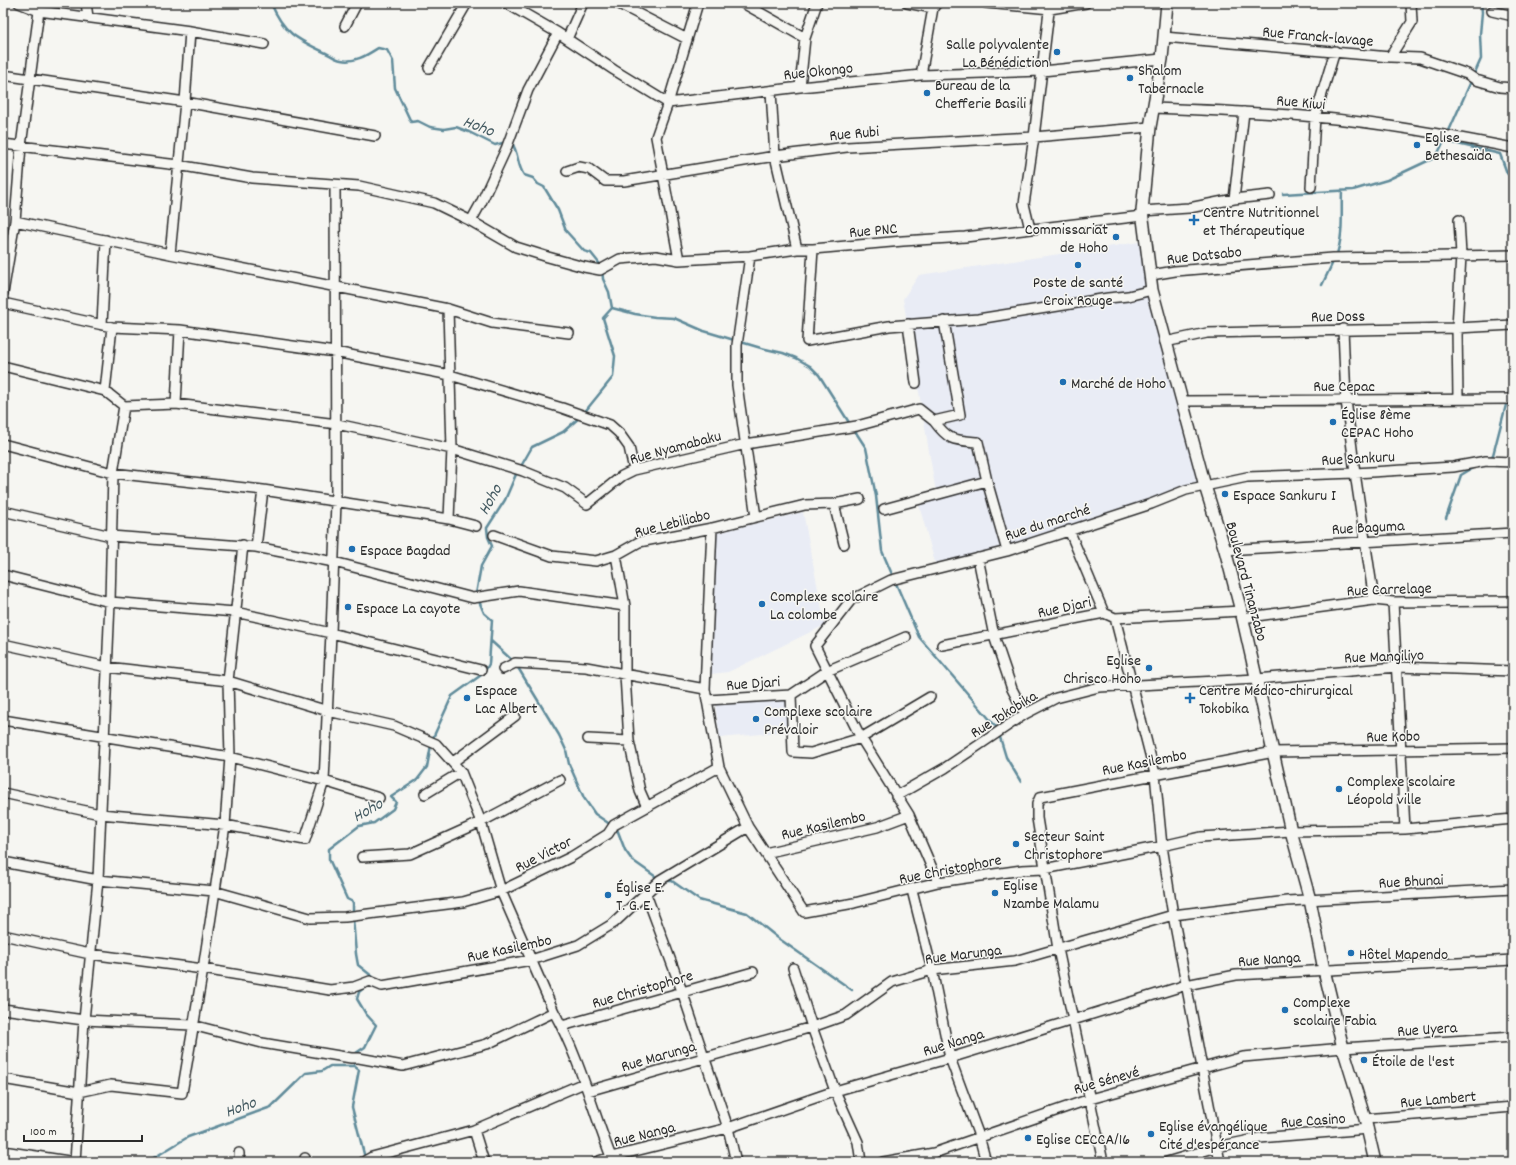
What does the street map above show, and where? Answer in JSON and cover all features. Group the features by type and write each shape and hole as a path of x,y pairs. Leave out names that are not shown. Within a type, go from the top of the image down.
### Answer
{"street":[{"path":"19,3 39,11 190,31 264,44"},
{"path":"86,3 88,17"},
{"path":"345,26 357,3"},
{"path":"429,68 467,3"},
{"path":"506,3 558,33 668,103"},
{"path":"566,39 583,3"},
{"path":"617,3 687,39"},
{"path":"679,260 656,137 668,103 698,3"},
{"name":"Rue Okongo","path":"742,3 805,38"},
{"path":"800,86 805,38 817,3"},
{"path":"907,3 935,5 921,75"},
{"path":"986,3 1050,6 1086,3"},
{"name":"Boulevard Tinanzabo","path":"1168,3 1162,59 1150,127 1142,214 1152,290 1205,486 1225,550 1242,614 1291,831 1310,900 1324,970 1343,1048 1366,1124 1375,1162"},
{"path":"1390,57 1412,22 1412,3"},
{"path":"1030,229 1024,204 1034,138 1050,6"},
{"path":"3,293 16,220 21,146 39,11"},
{"path":"1492,12 1513,16"},
{"path":"170,254 185,102 190,31"},
{"path":"3,144 178,165 252,178 359,186 434,203 471,221 506,149 528,90 558,33"},
{"name":"Rue Franck-lavage","path":"1164,36 1390,57 1420,58 1467,74 1476,80 1500,87 1513,88"},
{"path":"1311,187 1315,117 1335,51"},
{"name":"Rue Okongo","path":"668,103 771,91 800,86 921,75 1042,71 1162,59"},
{"path":"3,75 185,102 375,136"},
{"path":"771,91 775,156 797,249"},
{"name":"Rue Kiwi","path":"1154,108 1315,117 1423,130 1513,148"},
{"path":"1234,199 1244,112"},
{"name":"Rue Rubi","path":"567,171 578,167 589,169 605,181 624,181 663,173 847,147 1034,138 1150,127"},
{"path":"3,793 100,814 225,825 306,840 324,781 328,711 336,502 337,424 334,185"},
{"name":"Rue PNC","path":"471,221 516,247 584,267 604,267 620,259 656,256 679,260 750,256 797,249 965,237 1189,208 1234,199 1270,195"},
{"path":"16,220 170,254 448,309 492,322 569,333"},
{"path":"1458,399 1457,328 1461,255 1459,220"},
{"path":"102,325 106,240"},
{"path":"813,249 807,342 889,326 978,319 1128,296 1152,290"},
{"path":"1461,255 1513,255"},
{"name":"Rue Datsabo","path":"1151,275 1175,271 1342,257 1461,255"},
{"path":"750,256 738,341 737,385 756,517"},
{"path":"3,303 112,327 180,330 335,352 450,375 610,425 620,433 629,447 634,470"},
{"path":"448,309 452,449 449,518"},
{"path":"944,321 960,415 934,420 944,434 956,440 978,442 987,481 1007,550"},
{"path":"908,324 916,383"},
{"name":"Rue Doss","path":"1166,342 1207,333 1343,329 1457,328 1513,325"},
{"path":"105,391 112,327"},
{"path":"1343,329 1346,400 1355,473 1374,600"},
{"path":"176,404 180,330"},
{"path":"3,366 105,391 124,406 176,404 337,424 452,449"},
{"name":"Rue Cepac","path":"1183,401 1509,400"},
{"path":"3,1151 75,1162 84,1020 98,880 110,602 113,473 124,406"},
{"name":"Rue Nyamabaku","path":"452,449 521,470 565,488 587,504 622,476 634,470 746,444 854,427 919,409 934,420"},
{"path":"3,444 113,473 263,490 449,518 476,526"},
{"name":"Rue Sankuru","path":"1205,486 1247,477 1355,473 1453,467 1486,461 1513,462"},
{"path":"884,510 987,481"},
{"name":"Rue du marché","path":"827,671 815,646 851,600 893,579 1007,550 1151,504 1186,490 1205,486"},
{"path":"256,547 263,490"},
{"name":"Rue Lebiliabo","path":"494,535 552,556 596,561 616,555 639,542 712,528 805,505 834,504 860,499"},
{"path":"834,504 844,544"},
{"path":"3,512 111,536 256,547 334,562 477,597 519,591 625,606"},
{"path":"712,528 705,689 719,767 748,827 765,852"},
{"path":"1069,530 1104,613"},
{"name":"Rue Baguma","path":"1225,550 1513,533"},
{"path":"3,1079 79,1092 112,1085 182,1093 225,825 230,757 228,681 243,545"},
{"path":"616,555 625,606 625,675 629,741 640,791 647,807"},
{"path":"978,558 994,636 1012,689 1025,714"},
{"path":"3,575 110,602 235,612 331,633 481,670"},
{"name":"Rue Carrelage","path":"1242,614 1374,600 1393,602 1513,600"},
{"path":"1393,602 1405,829"},
{"name":"Rue Djari","path":"942,645 994,636 1104,613 1115,618 1242,614"},
{"path":"1115,618 1155,774 1162,846 1173,915 1220,1162"},
{"name":"Rue Djari","path":"708,700 791,695 827,671 906,637"},
{"path":"3,644 107,667 228,681 328,711 394,726 432,742 461,772 481,822 501,891 554,1012 562,1026 612,1159"},
{"name":"Rue Djari","path":"503,669 515,664 586,667 705,689"},
{"name":"Rue Mangiliyo","path":"1257,679 1397,667 1513,671"},
{"path":"827,671 861,738 909,815 938,882"},
{"name":"Rue Tokobika","path":"896,796 945,768 1025,714 1056,698 1099,687 1257,679"},
{"path":"791,695 793,752 811,753 861,738 930,697"},
{"path":"452,762 515,716"},
{"path":"3,720 230,757 324,781 379,798"},
{"path":"588,739 629,741"},
{"name":"Rue Kobo","path":"1274,752 1513,748"},
{"name":"Rue Kasilembo","path":"1044,869 1036,818 1037,804 1040,797 1274,752"},
{"name":"Rue Victor","path":"3,862 98,880 214,891 310,918 345,917 463,902 501,891 571,857 608,834 614,824 719,767"},
{"path":"425,794 461,772"},
{"path":"362,857 410,854 481,822 560,780"},
{"name":"Rue Kasilembo","path":"765,852 877,827 909,815"},
{"name":"Rue Christophore","path":"765,852 804,912 912,890 938,882 1022,870 1044,869 1201,837 1291,831 1405,829 1513,819"},
{"name":"Rue Kasilembo","path":"203,969 330,990 354,987 370,981 382,986 532,960 578,945 614,923 660,880 748,827"},
{"path":"1044,869 1058,949 1103,1162"},
{"name":"Rue Bhunai","path":"1310,900 1513,889"},
{"path":"912,890 932,970 950,1058 979,1136 986,1162"},
{"path":"646,894 682,991 728,1128 736,1162"},
{"name":"Rue Marunga","path":"364,1162 372,1157 474,1130 586,1087 704,1058 812,1027 846,1015 892,982 932,970 1015,961 1173,915 1310,900"},
{"path":"3,935 90,954 203,969"},
{"name":"Rue Nanga","path":"596,1162 728,1128 835,1091 950,1058 1186,985 1236,975 1513,960"},
{"path":"793,968 835,1091 858,1142 861,1162"},
{"name":"Rue Christophore","path":"562,1026 753,972"},
{"path":"3,1009 84,1020 192,1025 262,1043 403,1066 487,1044 554,1012"},
{"name":"Rue Uyera","path":"1343,1048 1513,1037"},
{"name":"Rue Sénevé","path":"883,1162 934,1152 1090,1099 1201,1067 1243,1057 1343,1048"},
{"name":"Rue Lambert","path":"1366,1124 1513,1107"},
{"name":"Rue Casino","path":"1167,1162 1216,1147 1260,1138 1366,1124"},
{"path":"474,1130 484,1162"}],"shaded area":[{"path":"1140,242 1167,369 1198,484 937,570 919,505 937,498 903,299 919,275"},
{"path":"803,512 825,625 728,672 711,674 713,534"},
{"path":"789,698 791,731 720,738 715,703"}],"waterway":[{"name":"Hoho","path":"271,3 280,21 292,34 337,59 346,61 361,58 378,48 387,50 393,61 395,88 411,122 418,121 430,127 444,129 456,127 495,145 506,142"},
{"path":"1448,133 1481,59 1481,3"},
{"path":"1283,194 1353,190 1387,180 1436,157 1446,137"},
{"path":"1445,141 1500,154 1507,173 1513,181"},
{"name":"Hoho","path":"512,143 524,175 533,178 538,184 544,187 558,210 566,231 584,251 591,253 599,263 602,268 603,279 609,292 612,308"},
{"path":"1336,256 1339,249 1342,224 1342,191"},
{"path":"1322,285 1334,260"},
{"path":"612,308 635,314 674,318 704,331 796,358 810,366 819,375 850,424"},
{"name":"Hoho","path":"583,414 613,377 615,356 603,318 612,308"},
{"path":"1509,397 1513,380"},
{"path":"1489,458 1493,455 1507,401"},
{"name":"Hoho","path":"520,468 532,447 563,432 580,417"},
{"path":"853,428 866,448 876,496 882,551 919,637 998,729"},
{"path":"1446,518 1461,475 1476,466"},
{"name":"Hoho","path":"432,740 452,696 484,673 489,664 492,620 484,613 476,594 481,566 492,546 488,537 487,528 505,500 517,472"},
{"path":"491,641 514,662"},
{"path":"517,666 559,735 566,750 569,764 584,798 595,814 617,829 625,850 632,860 659,879"},
{"path":"999,734 1006,757 1021,782"},
{"name":"Hoho","path":"353,913 353,902 347,899 329,859 329,849 359,826 374,823 393,809 396,802 391,797 417,780 427,767 431,745"},
{"path":"665,881 672,881 699,900 747,913 778,938 852,990"},
{"name":"Hoho","path":"353,918 358,965 373,977 372,980"},
{"name":"Hoho","path":"354,1066 356,1053 365,1047 376,1025 366,1014 357,999 359,992 366,986"},
{"name":"Hoho","path":"147,1162 188,1137 271,1107 306,1073 322,1071 330,1066 354,1066"},
{"path":"354,1066 359,1070 352,1107 365,1158"}],"place":[{"name":"Salle polyvalente La Bénédiction","path":"1057,52"},
{"name":"Shalom Tabernacle","path":"1130,78"},
{"name":"Bureau de la Chefferie Basili","path":"927,93"},
{"name":"Eglise Bethesaïda","path":"1417,145"},
{"name":"Centre Nutritionnel et Thérapeutique","path":"1194,220"},
{"name":"Commissariat de Hoho","path":"1116,237"},
{"name":"Poste de santé Croix Rouge","path":"1078,265"},
{"name":"Marché de Hoho","path":"1063,382"},
{"name":"Église 8ème CEPAC Hoho","path":"1333,422"},
{"name":"Espace Sankuru I","path":"1225,494"},
{"name":"Espace Bagdad","path":"352,549"},
{"name":"Complexe scolaire La colombe","path":"762,604"},
{"name":"Espace La cayote","path":"348,607"},
{"name":"Eglise Chrisco Hoho","path":"1149,668"},
{"name":"Espace Lac Albert","path":"467,698"},
{"name":"Centre Médico-chirurgical Tokobika","path":"1190,698"},
{"name":"Complexe scolaire Prévaloir","path":"756,719"},
{"name":"Complexe scolaire Léopold ville","path":"1339,789"},
{"name":"Secteur Saint Christophore","path":"1016,844"},
{"name":"Eglise Nzambe Malamu","path":"995,893"},
{"name":"Église E. T. G. E.","path":"608,895"},
{"name":"Hôtel Mapendo","path":"1351,953"},
{"name":"Complexe scolaire Fabia","path":"1285,1010"},
{"name":"Étoile de l'est","path":"1364,1060"},
{"name":"Eglise évangélique Cité d'espérance","path":"1151,1134"},
{"name":"Eglise CECCA/16","path":"1028,1138"}]}
